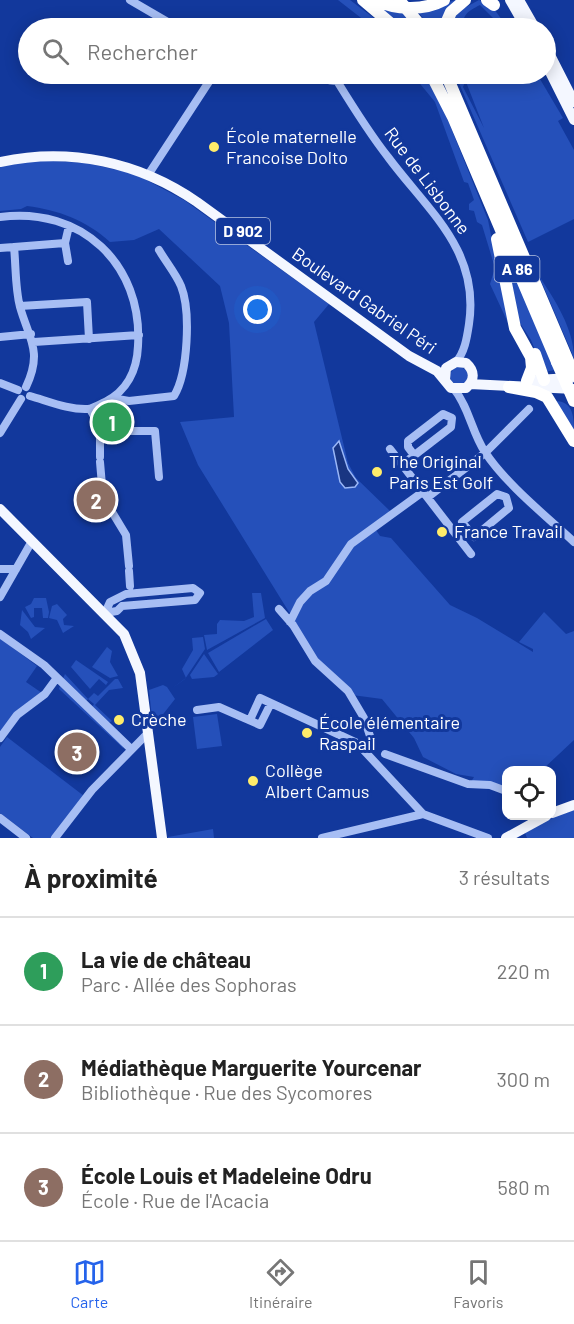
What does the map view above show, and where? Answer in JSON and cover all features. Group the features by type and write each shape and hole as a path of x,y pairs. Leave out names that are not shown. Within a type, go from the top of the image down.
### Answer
{"highway":[{"path":"363,0 384,18"},
{"path":"375,0 398,8 418,7 444,0"},
{"path":"399,0 414,18"},
{"path":"449,18 465,1"},
{"name":"A 86","path":"435,84 571,377"},
{"name":"A 86","path":"450,84 562,361 574,401"},
{"path":"455,84 458,101"},
{"path":"476,175 501,253 513,320 531,357 532,368 527,381"},
{"path":"513,320 531,347 544,380"},
{"path":"509,387 538,392 550,401 574,441"},
{"path":"550,401 555,388"}],"main road":[{"path":"510,0 520,18"},
{"path":"519,0 529,18"},
{"path":"556,66 573,98"},
{"path":"556,84 574,120"},
{"name":"Boulevard Gabriel Péri","path":"0,156 35,152 96,154 150,172 187,191 416,356 438,366 452,363"},
{"name":"Boulevard Gabriel Péri","path":"0,162 51,156 89,158 138,170 186,195 409,356 437,371 445,380"},
{"path":"470,379 466,363 452,363 445,372 445,380 454,389 470,379 527,381 571,377"},
{"path":"555,388 571,377"},
{"path":"470,379 509,387 574,389"},
{"path":"544,380 555,388"},
{"path":"0,509 124,634 138,663 162,838"},
{"path":"556,812 574,805"},
{"path":"508,838 539,820"}],"street":[{"path":"130,0 161,18"},
{"path":"150,172 207,84"},
{"name":"Rue de Lisbonne","path":"340,84 374,138 441,222 458,249 471,290 466,344 470,379 464,406"},
{"path":"0,217 32,214 69,226 100,244 118,265 136,306 139,335 133,372 124,388 112,398 90,409 74,408 0,383"},
{"path":"68,261 65,243 69,226"},
{"path":"0,248 65,243"},
{"path":"0,434 24,393 33,372 33,338 20,306 14,246"},
{"path":"112,398 129,401 174,396 181,382 186,321 181,286 159,250"},
{"path":"20,306 87,302 89,339"},
{"path":"0,337 89,339 139,335"},
{"name":"Rue de Lisbonne","path":"452,363 466,344"},
{"path":"454,389 477,436 503,475 549,520 574,540"},
{"path":"90,409 100,427 106,431 125,433 155,431 159,477"},
{"path":"290,622 300,602 310,591 326,581 351,544 487,451 529,409"},
{"path":"403,464 451,427 452,418 443,414 408,441 408,447 414,455"},
{"path":"100,427 103,497 126,536 130,586"},
{"path":"390,449 471,554"},
{"path":"487,451 574,540"},
{"path":"452,529 497,494 506,497 509,502 509,508 474,537 462,522"},
{"path":"0,597 32,541"},
{"path":"0,569 16,569"},
{"path":"193,588 200,593 195,600 122,606 117,611 105,613 110,602 126,594 193,588"},
{"path":"279,609 315,661 345,688 359,708 372,742 366,752"},
{"path":"0,634 31,656 132,748"},
{"path":"0,738 17,716 45,694 56,678"},
{"path":"250,720 260,698 357,743 423,814 488,838"},
{"path":"197,710 219,706 260,725 271,703"},
{"path":"55,838 92,790 148,733"},
{"path":"385,754 468,784 490,785 502,789"},
{"path":"322,838 423,814"},
{"path":"0,818 26,838"}],"shaded area":[{"path":"338,0 350,0 374,18 361,18"},
{"path":"456,0 446,18 423,18 418,11"},
{"path":"479,0 492,6 501,18 493,18 480,5 472,9 465,18 454,18 457,12"},
{"path":"376,6 403,12 408,18 390,18"},
{"path":"420,84 431,84 439,98 488,220 509,325 490,284 495,268 482,225 477,222 474,211 469,210 469,204 474,200 468,183 464,182 435,102"},
{"path":"459,84 464,84 463,87 484,128 467,84 543,84 563,118 558,121 574,150 574,219 528,242"},
{"path":"37,160 86,163 135,174 184,200 329,304 314,322 348,463 356,478 390,511 374,527 380,536 391,538 450,605 477,618 533,652 533,649 519,642 544,612 566,634 574,631 574,740 546,766 502,766 502,788 471,782 474,777 456,774 423,757 414,738 382,699 352,695 324,669 294,622 294,615 289,612 198,465 180,422 234,417 229,323 220,286 159,229 134,240 110,242 81,222 50,210 27,206 21,209 0,211 0,166"},
{"path":"504,249 555,370 544,372 531,340 518,320"},
{"path":"539,276 567,326 574,358"},
{"path":"459,367 465,370 468,376 465,382 459,385 453,382 450,376 453,370"},
{"path":"555,401 566,404 572,412 574,434"},
{"path":"339,441 348,469 358,483 355,487 345,488 340,482 333,448"},
{"path":"252,593 261,593 265,618 207,650 204,635 217,634 217,624 220,620 244,621 254,617"},
{"path":"34,598 46,598 48,618 43,618 42,608 34,608 34,617 31,618 25,607 31,604"},
{"path":"57,604 67,615 63,619 64,625 74,626 63,633 57,620 49,618 52,606"},
{"path":"22,610 35,627 45,628 31,639 28,632 20,625"},
{"path":"266,619 273,630 219,672 208,653"},
{"path":"203,637 205,649 186,678 182,669 193,650 192,638"},
{"path":"0,638 37,666 26,682 42,693 0,735"},
{"path":"107,647 112,651 110,662 118,676 110,678 92,667"},
{"path":"204,654 218,674 214,677 192,679 190,675"},
{"path":"76,660 108,682 106,685 99,679 90,689 71,667"},
{"path":"65,674 88,699 85,702 62,681"},
{"path":"115,679 118,679 123,688 109,690 95,705 112,721 107,724 91,708 94,704 88,699 94,693 98,696"},
{"path":"163,685 175,699 153,727 149,690"},
{"path":"60,686 123,743 123,748 59,689"},
{"path":"217,714 222,746 197,749 193,717"},
{"path":"7,737 84,796 52,838 33,838 0,813 0,747"},
{"path":"574,805 574,838 527,838 525,833 541,820 556,820 556,812"},
{"path":"213,829 214,838 168,838 168,837"}],"place":[{"name":"École maternelle Francoise Dolto","path":"214,147"},
{"name":"La vie de château","path":"112,422"},
{"name":"The Original Paris Est Golf","path":"377,472"},
{"name":"Médiathèque Marguerite Yourcenar","path":"96,500"},
{"name":"France Travail","path":"442,532"},
{"name":"Crèche","path":"119,720"},
{"name":"École élémentaire Raspail","path":"307,733"},
{"name":"École Louis et Madeleine Odru","path":"77,752"},
{"name":"Collège Albert Camus","path":"253,781"}]}
